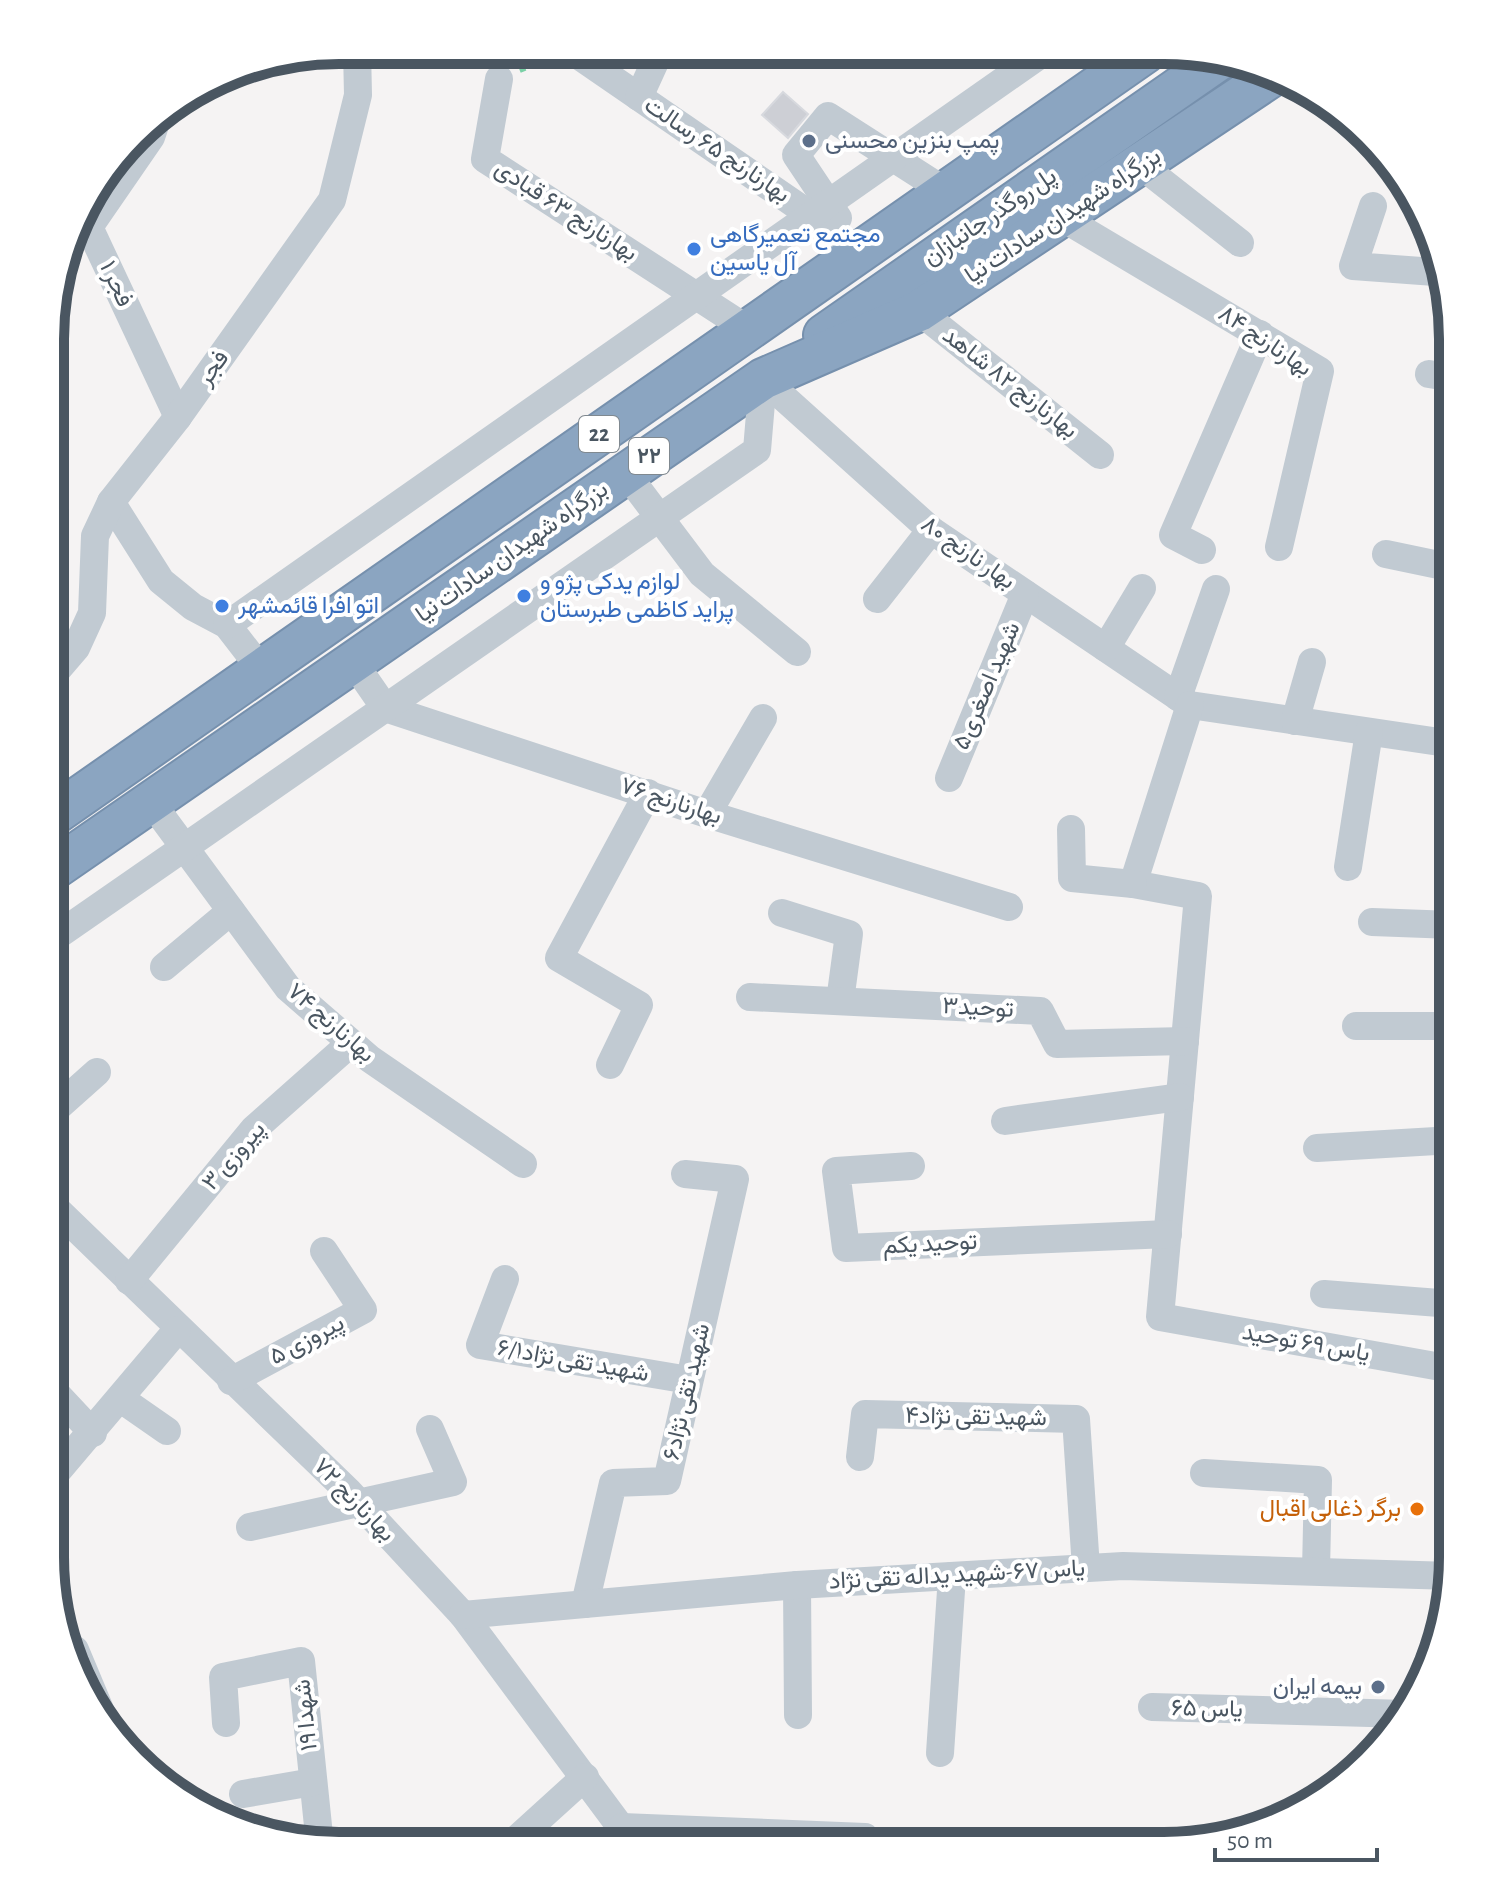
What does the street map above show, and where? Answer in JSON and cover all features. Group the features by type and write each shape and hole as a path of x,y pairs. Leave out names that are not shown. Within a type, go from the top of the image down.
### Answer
{"highway":[{"name":"بزرگراه شهیدان سادات نیا","path":"64,808 859,253 1120,64"},
{"name":"پل روگذر جانبازان","path":"763,379 906,275 1208,67"},
{"name":"بزرگراه شهیدان سادات نیا","path":"64,862 763,379 919,311 1142,166 1262,83"}],"street":[{"path":"227,625 699,297 1027,64"},
{"name":"فجر","path":"64,662 76,648 92,613 95,536 111,502 178,417 332,200 358,95 357,65"},
{"name":"بهارنارنج ۶۵ رسالت","path":"583,65 821,210 859,253"},
{"path":"639,97 654,65"},
{"name":"بهارنارنج ۶۳ قبادی","path":"499,79 485,159 699,297"},
{"path":"821,210 796,155 828,116 892,160 945,191"},
{"name":"فجر ۱","path":"147,143 89,227 178,417"},
{"path":"1142,166 1240,243"},
{"path":"1373,206 1353,266 1431,272"},
{"name":"بهارنارنج ۸۴","path":"1061,217 1320,371 1279,547"},
{"path":"699,297 749,330"},
{"name":"بهارنارنج ۸۲ شاهد","path":"919,311 1100,455"},
{"path":"1202,550 1173,535 1260,334"},
{"path":"64,931 757,450 763,379"},
{"name":"بهار نارنج ۸۰","path":"763,379 931,530 1184,701"},
{"path":"625,472 702,574 797,652"},
{"path":"111,502 161,581 193,607 227,625 261,669"},
{"path":"877,599 931,530"},
{"path":"1386,554 1439,565"},
{"path":"1106,648 1142,588"},
{"path":"1133,884 1216,589"},
{"name":"شهید اصغری۵","path":"949,778 1025,594"},
{"path":"1295,721 1312,662"},
{"path":"354,663 385,708"},
{"path":"1184,701 1439,742"},
{"name":"بهارنارنج ۷۶","path":"385,708 707,814 1009,907"},
{"path":"707,814 763,718"},
{"path":"1348,867 1369,732"},
{"path":"610,1065 639,1005 559,958 648,793"},
{"name":"بهارنارنج ۷۴","path":"151,802 288,988 351,1043 523,1164"},
{"path":"1071,829 1072,878 1133,884 1198,896 1168,1234"},
{"path":"164,967 231,911"},
{"path":"782,913 849,934 840,1001"},
{"path":"1372,922 1439,924"},
{"name":"توحید۳","path":"750,997 1040,1011 1057,1044 1185,1041"},
{"path":"1356,1026 1438,1026"},
{"name":"پیروزی ۳","path":"129,1281 254,1129 351,1043"},
{"path":"64,1101 97,1072"},
{"path":"1005,1121 1180,1097"},
{"path":"1317,1148 1438,1141"},
{"name":"توحید یکم","path":"911,1166 836,1171 846,1248 1168,1234"},
{"name":"شهید تقی نژاد۶","path":"585,1604 613,1483 667,1481 735,1179 685,1174"},
{"name":"بهارنارنج ۷۲","path":"64,1217 177,1330 360,1504 463,1615 624,1831"},
{"name":"یاس ۶۹ توحید","path":"1168,1234 1160,1317 1438,1367"},
{"name":"پیروزی ۵","path":"231,1381 363,1310 324,1251"},
{"name":"شهید تقی نژاد۶/۱","path":"505,1279 480,1345 689,1380"},
{"path":"1324,1294 1438,1303"},
{"path":"64,1465 177,1330"},
{"path":"121,1399 167,1431"},
{"path":"64,1402 93,1433"},
{"name":"شهید تقی نژاد۴","path":"860,1457 865,1414 1076,1419 1086,1568"},
{"path":"250,1527 453,1482 430,1429"},
{"path":"1204,1473 1318,1480 1316,1571"},
{"name":"یاس ۶۷-شهید یداله تقی نژاد","path":"463,1615 797,1585 1086,1568 1438,1575"},
{"path":"940,1753 952,1576"},
{"path":"797,1585 798,1715"},
{"name":"شهدا ۱۹","path":"226,1723 223,1677 301,1661 318,1831"},
{"name":"یاس ۶۵","path":"1152,1707 1390,1714"},
{"path":"525,1831 585,1777"},
{"path":"243,1794 313,1782"}],"path":[{"path":"499,79 536,65"}],"building":[{"path":"783,92 808,114 788,138 762,115"}],"place":[{"name":"پمپ بنزین محسنی","path":"809,141"},
{"name":"مجتمع تعمیرگاهی آل یاسین","path":"694,249"},
{"name":"لوازم یدکی پژو و پراید کاظمی طبرستان","path":"524,596"},
{"name":"اتو افرا قائمشهر","path":"222,606"},
{"name":"برگر ذغالی اقبال","path":"1417,1509"},
{"name":"بیمه ایران","path":"1378,1687"}]}
